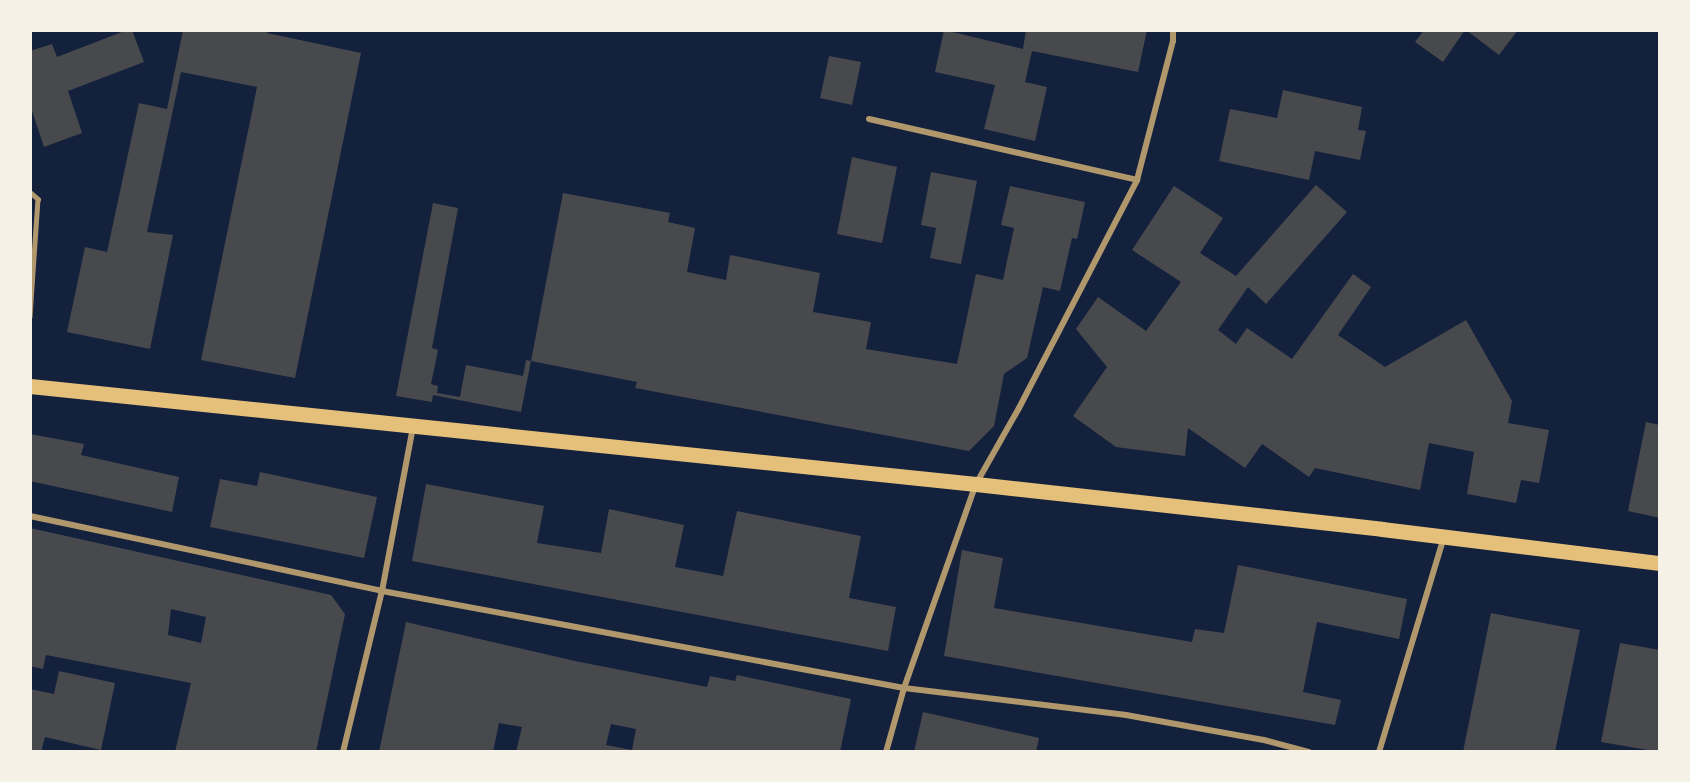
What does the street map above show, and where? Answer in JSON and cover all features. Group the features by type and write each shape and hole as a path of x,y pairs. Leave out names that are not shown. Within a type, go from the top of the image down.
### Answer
{"main road":[{"path":"30,386 976,484 1660,563"}],"street":[{"path":"886,752 904,688 976,484 1019,408 1137,180 1173,40 1173,30"},
{"path":"1173,40 1180,30"},
{"path":"868,119 1137,180"},
{"path":"343,752 382,591 414,424"},
{"path":"30,516 382,591 904,688 1126,716 1264,740 1309,752"},
{"path":"1379,752 1444,537"}],"lane":[{"path":"30,192 38,199 30,317"}],"building":[{"path":"132,30 144,62 68,91 82,133 44,147 30,105 30,51 52,44 57,57"},
{"path":"183,30 268,30 267,33 361,53 295,378 201,360 257,87 181,72 147,232 173,235 150,349 67,332 85,247 107,252 139,103 167,109"},
{"path":"944,30 1023,49 1026,30 1147,30 1138,72 1032,51 1025,82 1047,87 1035,141 984,129 995,85 935,72"},
{"path":"1424,30 1465,30 1443,62 1415,42"},
{"path":"1466,30 1518,30 1499,55"},
{"path":"829,56 861,62 852,105 820,98"},
{"path":"1283,90 1362,107 1358,130 1366,131 1360,160 1315,151 1309,180 1219,161 1230,109 1277,118"},
{"path":"852,157 897,167 882,243 837,234"},
{"path":"931,172 977,181 961,264 930,258 936,228 921,225"},
{"path":"1316,185 1347,212 1266,304 1248,287 1218,330 1236,344 1247,328 1292,359 1353,274 1371,287 1338,335 1385,367 1466,320 1512,401 1508,423 1549,430 1539,483 1521,480 1516,503 1467,494 1474,452 1429,443 1420,490 1315,468 1309,477 1262,444 1245,468 1188,428 1185,456 1116,447 1073,416 1107,367 1076,329 1098,297 1146,331 1181,282 1132,250 1174,186 1223,218 1200,253 1236,276"},
{"path":"1010,186 1085,202 1077,239 1072,238 1060,291 1043,287 1027,358 1004,374 994,426 969,451 635,388 637,382 531,361 563,193 670,213 668,222 695,228 687,272 726,280 730,255 820,273 813,312 871,322 866,349 957,364 976,274 1003,280 1014,228 1001,225"},
{"path":"433,203 458,208 432,348 438,350 431,384 438,386 437,393 460,397 466,365 523,376 526,360 531,361 521,412 433,395 432,402 396,396"},
{"path":"1646,422 1660,425 1660,518 1628,511"},
{"path":"30,434 84,444 81,455 179,477 172,512 30,481"},
{"path":"260,472 377,497 364,558 210,527 220,479 257,486"},
{"path":"426,484 544,506 537,543 601,553 609,509 684,525 675,567 723,576 737,511 861,536 849,598 896,607 888,651 412,561"},
{"path":"30,528 331,595 345,614 316,752 175,752 191,683 46,655 43,669 30,666","holes":["171,609 206,617 201,643 168,635"]},
{"path":"962,550 1003,558 994,608 1192,642 1195,629 1224,633 1238,565 1407,599 1399,639 1317,622 1303,692 1341,700 1335,725 944,656"},
{"path":"1491,613 1580,630 1555,752 1463,752"},
{"path":"406,622 575,661 707,687 710,676 735,681 737,675 851,699 840,752 516,752 522,727 499,723 493,752 379,752","holes":["611,724 636,729 632,750 606,745"]},
{"path":"1620,643 1660,650 1660,752 1601,742"},
{"path":"59,671 115,683 101,750 45,737 41,752 30,752 30,689 54,694"},
{"path":"923,712 1039,738 1036,752 914,752"}]}
